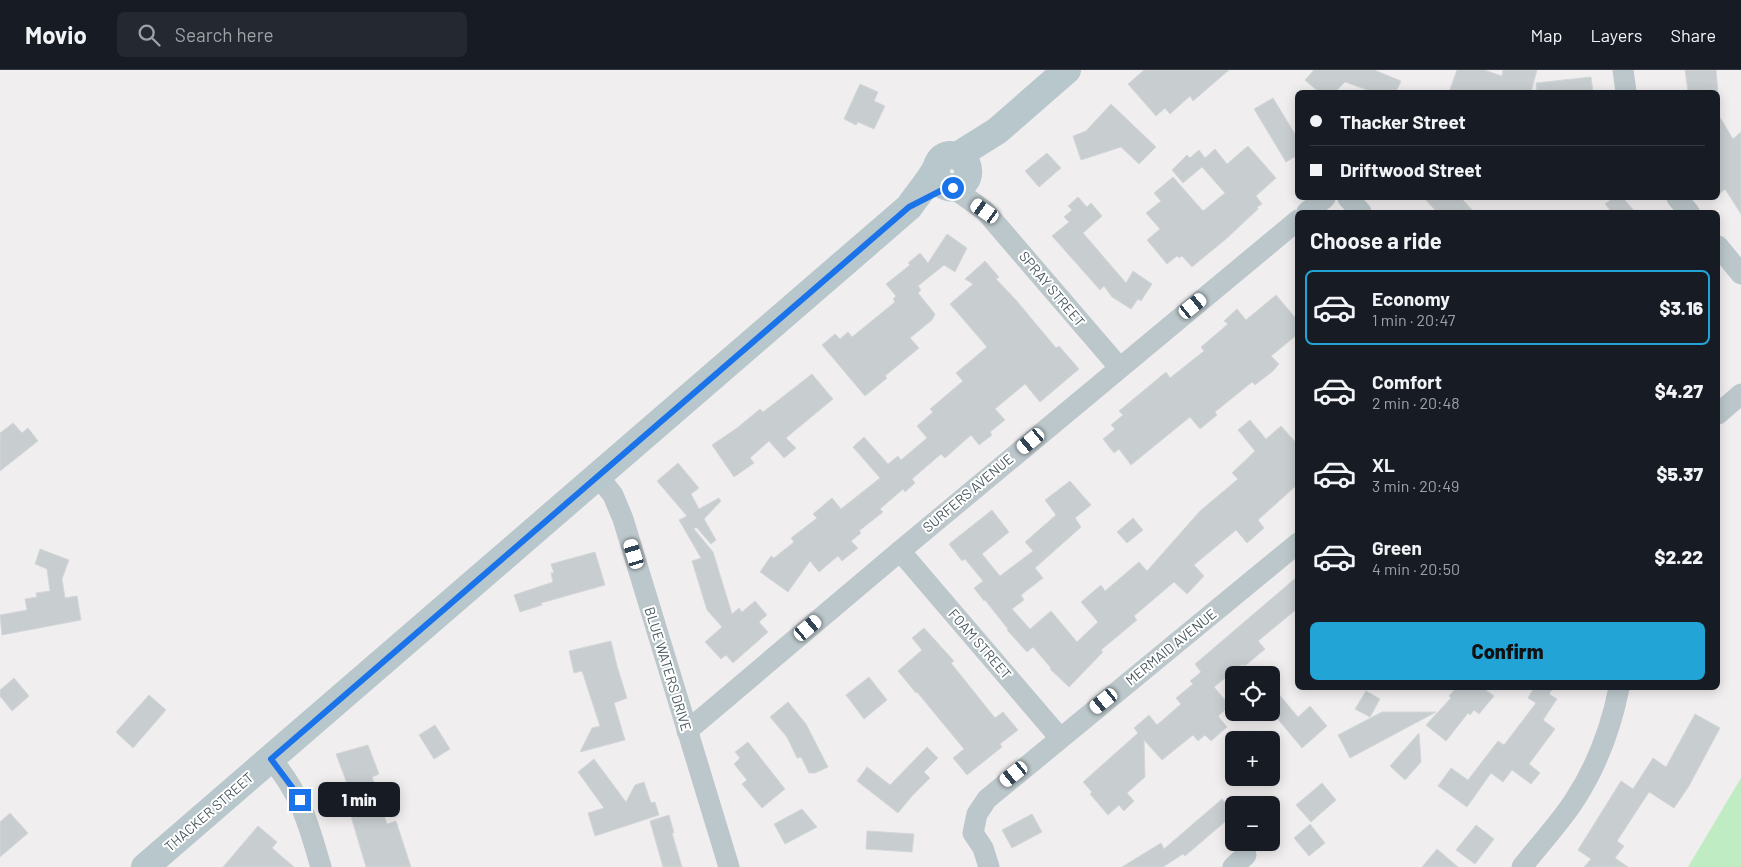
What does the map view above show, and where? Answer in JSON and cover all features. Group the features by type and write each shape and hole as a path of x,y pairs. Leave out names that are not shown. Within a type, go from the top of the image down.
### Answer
{"street":[{"name":"THACKER STREET","path":"145,867 909,207 955,174 997,131 1067,70"},
{"path":"1623,70 1626,90"},
{"name":"SPRAY STREET","path":"955,174 1119,368"},
{"path":"1310,210 1322,200"},
{"path":"1350,200 1359,210"},
{"path":"1679,200 1688,210"},
{"name":"SURFERS AVENUE","path":"687,731 1295,222"},
{"path":"1720,248 1741,274"},
{"path":"1720,412 1741,394"},
{"name":"BLUE WATERS DRIVE","path":"598,476 613,495 621,512 729,867"},
{"name":"MERMAID AVENUE","path":"989,867 983,848 973,833 977,814 987,799 999,787 1295,545"},
{"name":"FOAM STREET","path":"900,551 1060,738"},
{"path":"1522,867 1574,801 1588,776 1607,736 1618,690"},
{"path":"271,759 300,800 321,867"}],"green space":[{"path":"1741,778 1741,867 1688,867"}],"building":[{"path":"1144,70 1229,70 1193,101 1190,96 1170,114 1165,108 1156,116 1128,84"},
{"path":"1314,70 1374,70 1401,81 1397,90 1367,90 1345,82 1337,90 1317,90 1305,80"},
{"path":"1457,70 1484,70 1502,76 1503,70 1537,70 1532,90 1450,90"},
{"path":"1685,70 1716,70 1718,90 1688,90"},
{"path":"1591,77 1593,90 1537,90 1536,83"},
{"path":"860,84 878,92 874,101 885,106 874,129 858,122 856,125 844,119"},
{"path":"1273,98 1295,134 1295,157 1286,162 1254,109"},
{"path":"1111,104 1156,147 1139,164 1121,147 1081,160 1073,136 1086,131"},
{"path":"1720,117 1733,139 1741,132 1741,214 1725,189 1720,193"},
{"path":"1248,146 1276,178 1256,196 1262,204 1226,239 1192,267 1182,256 1179,258 1177,256 1167,264 1147,240 1160,229 1146,213 1161,201 1154,193 1173,177 1203,211 1225,193 1202,167 1183,183 1172,170 1187,155 1190,158 1199,150 1205,158 1215,149 1227,164"},
{"path":"1047,153 1061,168 1039,187 1025,171"},
{"path":"1078,197 1087,207 1091,203 1102,216 1083,233 1126,283 1133,271 1152,284 1141,301 1138,299 1131,309 1112,297 1104,286 1100,290 1052,236 1069,222 1064,217 1072,210 1068,206"},
{"path":"1426,200 1463,200 1472,210 1435,210"},
{"path":"1610,200 1625,200 1633,210 1610,210 1605,204"},
{"path":"947,234 967,248 955,272 944,265 918,286 921,290 918,293 935,314 932,320 910,338 919,348 885,376 887,378 865,396 822,345 835,334 840,339 848,332 852,337 895,302 893,299 896,296 886,284 910,265 908,263 920,253 928,263"},
{"path":"985,261 999,277 996,279 1056,348 1059,346 1079,369 1040,402 1025,384 995,409 1005,420 990,432 992,435 979,445 971,435 945,458 941,454 912,479 915,483 905,492 903,489 880,509 883,512 859,531 861,533 851,541 858,548 842,561 838,556 819,572 810,561 788,592 760,572 771,556 774,558 794,542 791,538 817,518 813,514 832,498 841,509 880,478 853,447 864,437 888,464 898,456 901,460 927,438 917,426 933,412 930,409 963,381 956,373 987,347 950,304 973,284 965,279"},
{"path":"1276,295 1295,317 1295,336 1271,356 1279,364 1273,371 1255,385 1252,382 1215,412 1217,415 1200,429 1190,417 1131,465 1119,449 1114,453 1103,439 1115,429 1111,425 1123,415 1119,411 1166,372 1170,378 1204,351 1201,347 1228,324 1224,321 1237,309 1246,320"},
{"path":"812,374 833,399 786,438 796,448 784,458 769,441 750,458 754,463 734,477 712,445 760,409 763,412"},
{"path":"1250,420 1266,439 1281,426 1295,442 1295,487 1258,520 1264,528 1247,543 1236,530 1194,565 1204,576 1187,594 1174,582 1134,616 1137,620 1101,650 1103,652 1069,687 1050,669 1033,647 1027,652 1007,630 974,588 983,581 965,559 962,561 949,544 992,510 1009,532 982,554 1000,576 1033,551 1025,542 1056,515 1045,500 1070,481 1091,505 1075,518 1081,527 1035,568 1043,578 1021,595 1024,600 1012,609 1030,629 1051,611 1077,642 1098,622 1081,602 1101,585 1105,591 1139,562 1147,571 1200,511 1238,479 1232,473 1255,451 1238,430"},
{"path":"13,423 22,433 28,428 38,441 0,471 0,433"},
{"path":"678,463 699,488 691,494 699,509 719,498 721,501 704,519 716,540 711,544 696,527 694,529 713,552 732,614 739,608 742,612 755,601 767,615 759,622 768,632 733,663 726,655 721,659 705,642 722,627 707,610 692,561 701,558 679,520 687,516 657,481"},
{"path":"1133,518 1143,530 1127,543 1117,532"},
{"path":"40,549 69,560 62,579 65,598 77,596 81,620 2,635 0,615 27,610 25,599 37,597 36,593 50,591 47,569 35,564"},
{"path":"595,552 605,585 541,603 542,605 520,612 514,595 553,582 551,573 554,573 551,564"},
{"path":"1295,579 1295,610 1258,641 1265,649 1246,665 1225,666 1225,678 1214,687 1225,700 1225,710 1218,716 1227,727 1211,741 1205,735 1198,741 1193,735 1162,760 1144,740 1145,777 1127,793 1134,801 1124,811 1119,805 1108,815 1090,794 1092,792 1083,782 1138,733 1134,728 1149,715 1157,725 1181,704 1176,698 1193,684 1190,681 1201,672 1195,664"},
{"path":"924,628 954,661 951,663 995,718 1003,712 1018,730 1000,744 1002,747 967,775 953,758 964,749 898,671 922,650 912,638"},
{"path":"611,641 627,698 614,703 625,740 580,752 592,728 600,726 582,671 574,673 569,651"},
{"path":"869,677 887,700 864,719 846,695"},
{"path":"14,678 29,696 12,711 0,696 0,690"},
{"path":"1454,690 1486,690 1494,696 1479,714 1474,710 1470,715 1468,713 1446,741 1426,725 1451,698 1449,696"},
{"path":"1533,690 1552,690 1549,694 1557,699 1543,720 1555,729 1529,764 1540,773 1531,784 1512,770 1503,782 1491,773 1467,807 1438,786 1451,768 1468,780 1498,741 1504,745 1536,703 1528,698"},
{"path":"1366,691 1380,699 1370,717 1355,709"},
{"path":"149,695 166,710 133,748 116,732"},
{"path":"1280,696 1298,717 1310,706 1327,726 1302,748 1279,721"},
{"path":"788,702 806,724 828,767 815,773 809,773 801,757 797,758 787,737 770,717"},
{"path":"1382,712 1436,712 1350,758 1338,735"},
{"path":"1695,714 1720,728 1689,786 1674,808 1649,792 1617,841 1624,846 1615,858 1628,867 1584,867 1591,859 1578,850 1621,781 1633,789 1653,758 1666,767"},
{"path":"435,725 450,749 434,759 419,735"},
{"path":"1419,733 1421,762 1405,780 1390,766"},
{"path":"748,742 785,789 762,808 742,784 747,780 734,764 740,758 735,752"},
{"path":"368,745 379,774 372,777 387,824 396,821 411,867 366,867 345,796 351,794 336,754"},
{"path":"927,747 938,758 924,772 930,778 898,813 857,781 867,767 890,785"},
{"path":"594,759 626,802 635,785 644,782 651,803 655,802 659,815 595,836 588,813 604,808 578,772"},
{"path":"1322,783 1336,800 1311,822 1296,805"},
{"path":"1222,799 1225,803 1225,822 1185,856 1183,854 1163,867 1122,867 1161,843 1164,849"},
{"path":"802,809 817,827 785,844 774,824"},
{"path":"10,813 28,833 0,857 0,822"},
{"path":"1032,814 1042,832 1012,848 1002,830"},
{"path":"669,815 682,867 663,867 650,821"},
{"path":"1310,824 1325,843 1309,856 1294,838"},
{"path":"1476,825 1494,839 1475,864 1456,850"},
{"path":"258,826 277,842 272,848 294,867 223,867"},
{"path":"867,831 914,834 912,852 866,849"},
{"path":"1437,849 1458,867 1422,867"}],"route":[{"path":"300,800 281,770 271,759 909,207 948,187 953,188"}]}
